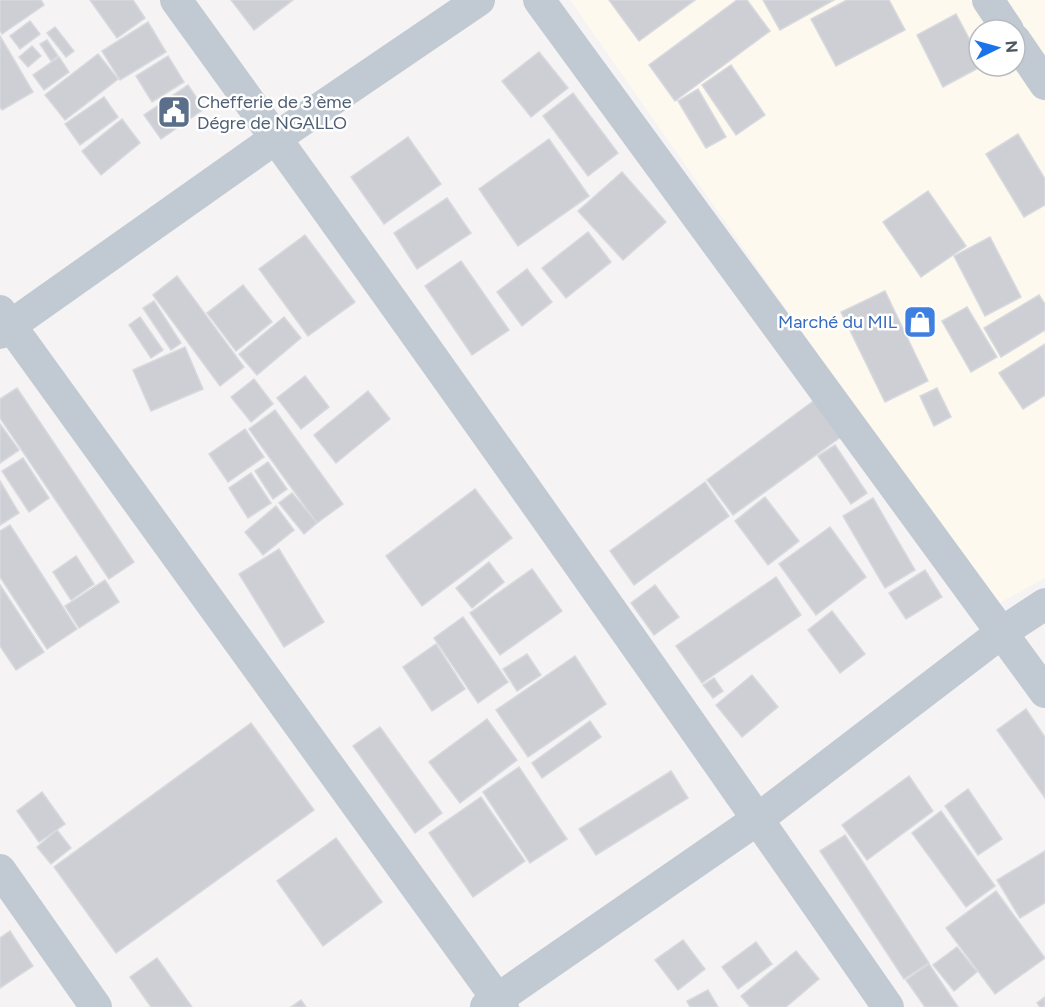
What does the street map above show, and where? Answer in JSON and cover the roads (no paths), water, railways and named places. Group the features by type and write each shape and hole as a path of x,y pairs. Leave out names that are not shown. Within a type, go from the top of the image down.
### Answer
{"street":[{"path":"176,0 758,819 888,1007"},
{"path":"479,0 3,323 496,1004 758,819 1001,633 1045,604"},
{"path":"539,0 1045,692"},
{"path":"988,0 1000,18"},
{"path":"1027,58 1045,84"},
{"path":"0,870 96,1007"}],"place":[{"name":"Chefferie de 3 ème Dégre de NGALLO","path":"174,112"},
{"name":"Marché du MIL","path":"920,322"}]}
